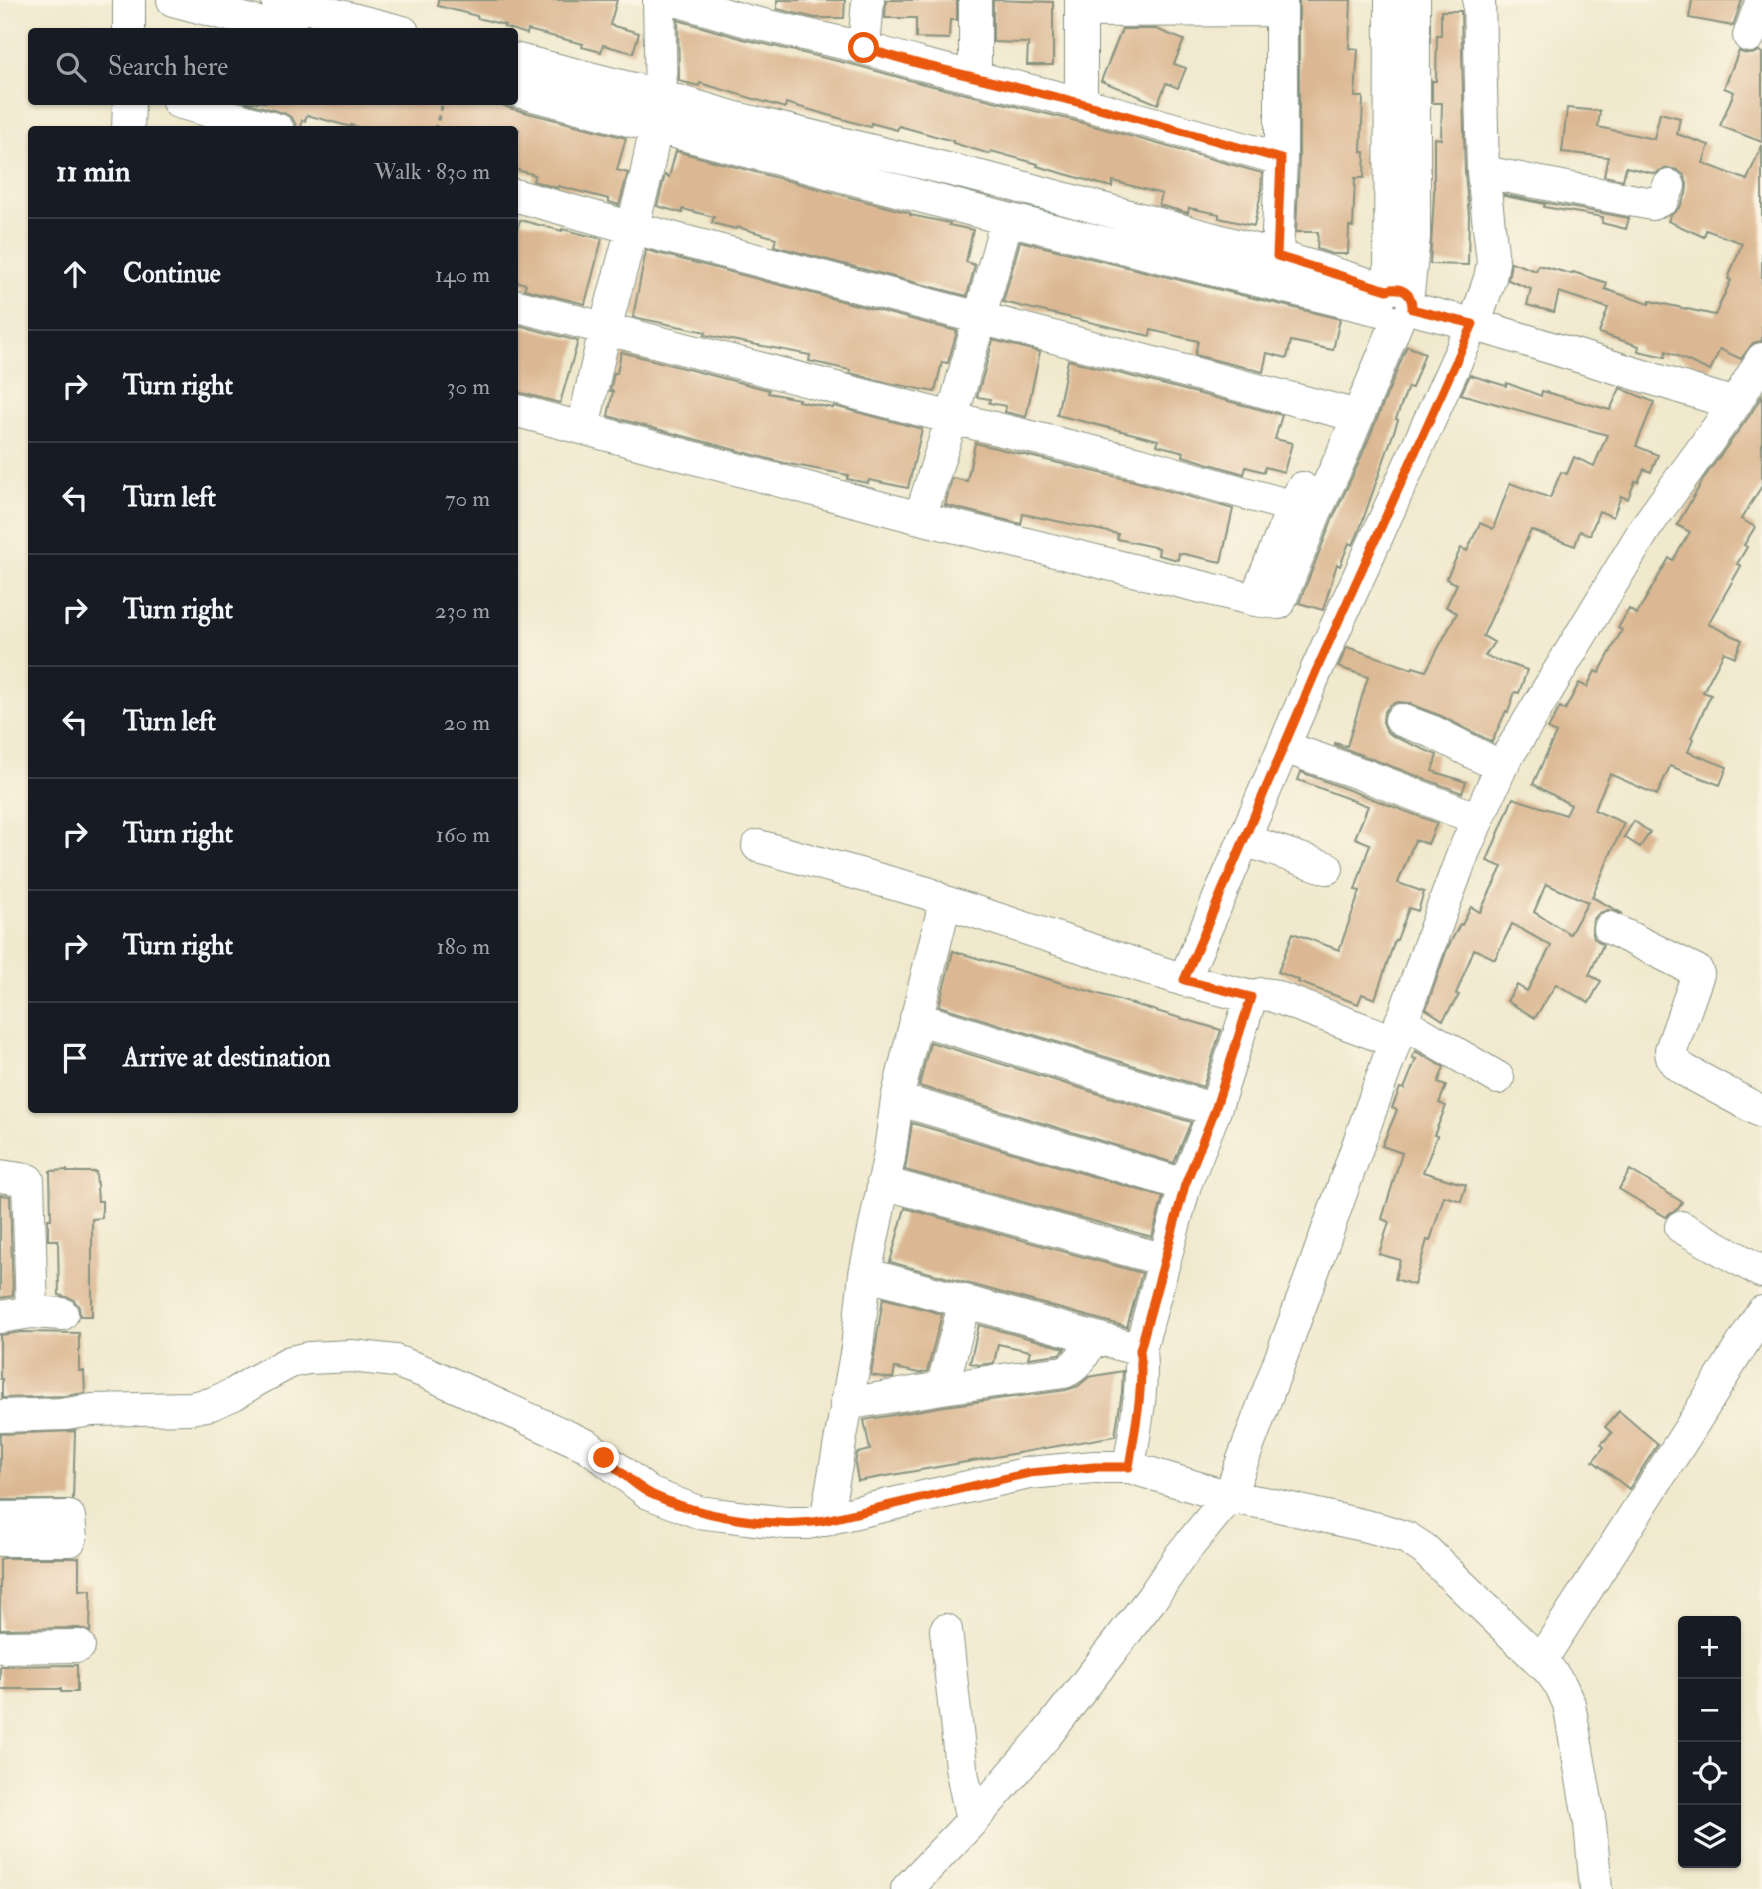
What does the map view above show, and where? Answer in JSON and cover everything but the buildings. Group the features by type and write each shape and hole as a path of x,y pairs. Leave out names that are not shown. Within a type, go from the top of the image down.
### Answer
{"street":[{"path":"129,0 129,28"},
{"path":"173,0 277,28"},
{"path":"277,0 387,28"},
{"path":"583,428 646,176 659,111 659,0"},
{"path":"675,0 757,12 920,64 1081,103 1281,159"},
{"path":"864,48 868,0"},
{"path":"975,0 975,76"},
{"path":"1391,0 1393,304"},
{"path":"518,411 920,519 1255,600 1304,510 1350,413 1393,304 1414,237 1414,0"},
{"path":"1184,980 1316,671 1486,292 1493,262 1483,172 1479,0"},
{"path":"1749,36 1762,0"},
{"path":"1081,103 1081,5 1281,5 1281,159 1277,256"},
{"path":"518,60 659,111 1007,219 1473,324 1735,404"},
{"path":"518,91 659,111 736,118 1010,184 1277,256 1393,304"},
{"path":"128,126 129,105"},
{"path":"189,105 264,126"},
{"path":"1483,172 1652,204 1663,199 1669,186"},
{"path":"518,196 1350,413"},
{"path":"920,519 952,418 1007,219"},
{"path":"518,306 952,418 1139,463 1304,510"},
{"path":"907,1889 972,1821 1047,1734 1093,1677 1181,1555 1229,1497 1464,851 1501,767 1646,527 1735,404 1762,359"},
{"path":"1401,720 1433,732 1501,767"},
{"path":"1284,747 1478,819"},
{"path":"1245,840 1327,868"},
{"path":"758,846 927,893 945,902 1184,980 1251,997 1271,995 1398,1031 1498,1079"},
{"path":"826,1520 857,1348 865,1274 898,1099 945,902"},
{"path":"1610,928 1697,971 1671,1057 1686,1071 1762,1112"},
{"path":"1129,1467 1141,1387 1140,1350 1185,1185 1215,1110 1251,997"},
{"path":"916,1018 1215,1110"},
{"path":"898,1099 1185,1185"},
{"path":"0,1176 28,1180 47,1313 0,1317"},
{"path":"883,1183 1165,1260"},
{"path":"1681,1227 1762,1272"},
{"path":"865,1274 1140,1350"},
{"path":"942,1388 965,1301"},
{"path":"1540,1662 1762,1312"},
{"path":"846,1404 1064,1372 1072,1369 1081,1360 1093,1337"},
{"path":"0,1416 66,1414 92,1410 191,1408 211,1404 234,1394 290,1362 308,1358 352,1356 395,1362 425,1372 588,1446 649,1493 698,1512 786,1523 808,1523 1029,1473 1129,1467 1229,1497 1379,1529 1407,1538 1424,1549 1550,1671 1561,1685 1569,1704 1590,1824 1596,1889"},
{"path":"0,1518 69,1517 71,1538 0,1540"},
{"path":"946,1630 961,1768 972,1821"},
{"path":"0,1647 79,1646"}],"path":[{"path":"436,126 442,105"}],"route":[{"path":"604,1458 649,1493 698,1512 786,1523 826,1520 1029,1473 1129,1467 1141,1387 1140,1350 1185,1185 1215,1110 1251,997 1184,980 1316,671 1473,324 1412,309 1411,298 1402,290 1387,290 1277,256 1281,159 1081,103 864,48"}]}
